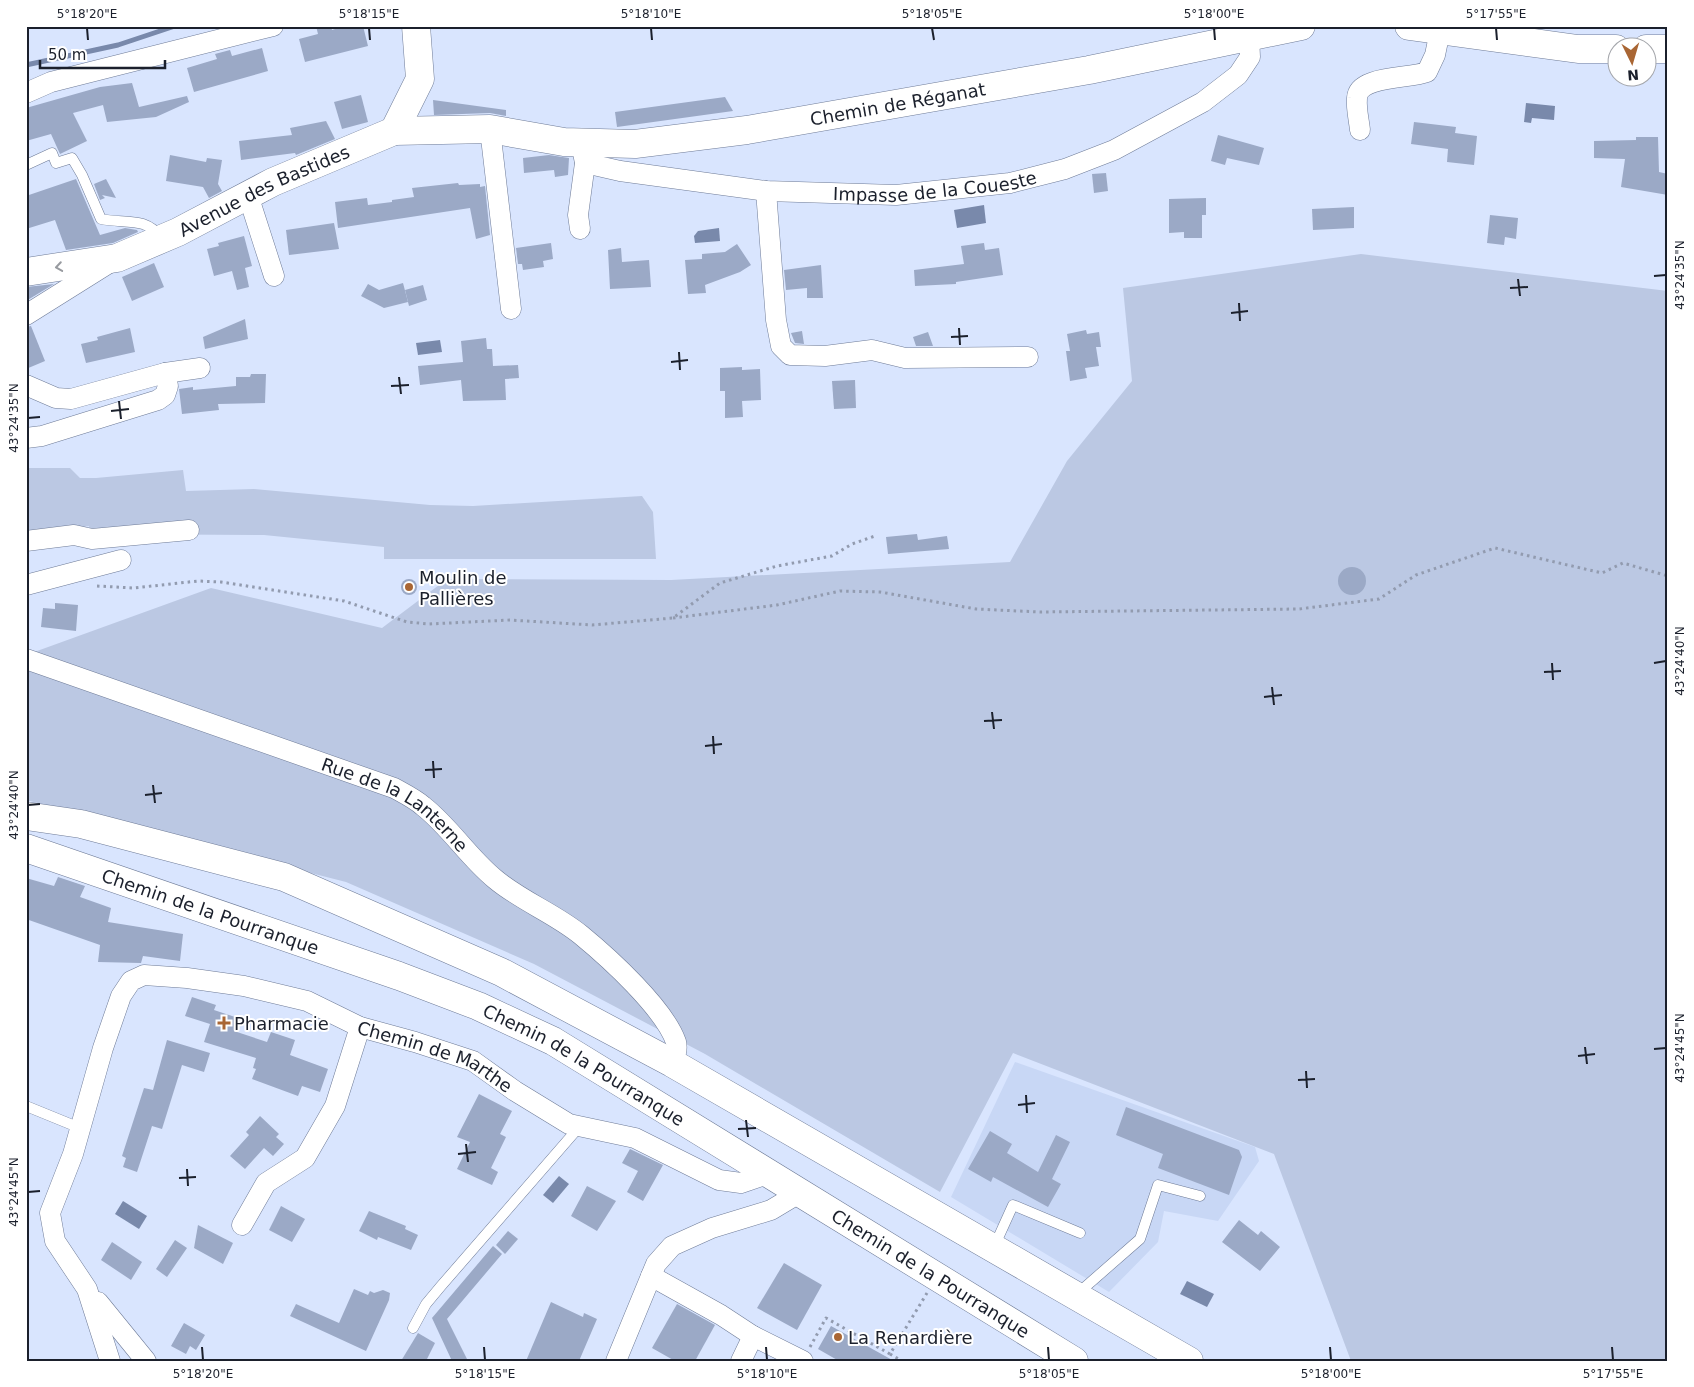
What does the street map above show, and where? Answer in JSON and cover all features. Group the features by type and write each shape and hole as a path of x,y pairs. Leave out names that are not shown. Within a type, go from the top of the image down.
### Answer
{"street":[{"path":"26,93 51,82 273,26"},
{"path":"394,131 420,80 416,26"},
{"name":"Chemin de Réganat","path":"394,131 490,129 564,142 583,152 747,130 1089,70 1302,26"},
{"path":"1409,26 1578,49 1606,49"},
{"path":"1360,130 1357,96 1364,85 1382,79 1417,76 1427,72 1435,55 1440,31"},
{"name":"Impasse de la Coueste","path":"583,152 620,171 766,192 896,196 1010,183 1065,169 1114,150 1203,102 1238,75 1250,57 1249,36"},
{"path":"490,129 511,309"},
{"name":"Avenue des Bastides","path":"26,272 116,258 162,238 273,182 394,131"},
{"path":"580,230 578,215 583,152"},
{"path":"766,192 776,320 781,346 790,355 824,356 872,350 904,358 1028,357"},
{"path":"248,195 274,276"},
{"path":"26,315 116,258"},
{"path":"26,385 56,398 71,399 165,373 200,368"},
{"path":"26,438 42,436 158,400 165,395 168,386 165,373"},
{"path":"26,542 74,535 92,539 189,530"},
{"path":"26,585 121,560"},
{"name":"Rue de la Lanterne","path":"26,659 394,788 422,805 493,878 508,890 580,934 627,977 663,1017 676,1043 677,1054 672,1063"},
{"path":"345,903 185,863 26,816 81,824 284,877 345,903 501,972 672,1063 1188,1361"},
{"name":"Chemin de la Pourranque","path":"26,817 39,852 478,1006 553,1041 1074,1361"},
{"name":"Chemin de Marthe","path":"110,1361 87,1289 55,1241 50,1213 80,1128 103,1048 121,996 131,981 144,975 188,978 244,986 298,999 360,1027 473,1061 515,1091 569,1124 635,1138 720,1180 742,1183 770,1174"},
{"path":"242,1225 266,1183 305,1158 335,1106 360,1027"},
{"path":"616,1361 656,1264 672,1246 712,1228 771,1210 800,1192"},
{"path":"651,1276 721,1315 753,1336 803,1361"},
{"path":"87,1289 146,1361"},
{"path":"741,1361 753,1336"}],"lane":[{"path":"26,165 52,153 56,163 72,158 82,175 101,219 142,222 155,228 162,238"},
{"path":"26,1106 80,1128"},
{"path":"413,1328 426,1304 580,1126"},
{"path":"1075,1296 1140,1239 1158,1185 1200,1196"},
{"path":"993,1249 1013,1205 1080,1233"}],"path":[{"path":"672,618 720,583 776,566 832,556 852,544 875,536"},
{"path":"95,586 134,588 198,581 221,582 344,602 407,622 429,624 510,620 592,625 672,618 777,605 840,591 880,592 976,609 1040,612 1298,609 1379,600 1416,575 1495,548 1602,573 1623,562 1668,576"},
{"path":"890,1354 937,1276"},
{"path":"803,1361 826,1318 902,1361"}],"shaded area":[{"path":"1526,103 1555,106 1554,120 1532,118 1531,123 1524,122"},
{"path":"984,205 986,223 957,228 954,210"},
{"path":"719,228 720,241 695,243 694,236 698,231"},
{"path":"1361,254 1668,291 1668,1361 1351,1361 1274,1154 1013,1053 940,1192 705,1054 534,964 346,882 26,800 26,655 211,588 382,628 447,579 671,580 1010,562 1067,461 1132,381 1123,288"},
{"path":"440,340 442,352 418,355 416,343"},
{"path":"29,468 70,468 80,478 183,470 186,491 254,489 430,505 473,506 642,496 653,512 656,559 384,559 384,547 264,535 91,534 89,526 26,536 26,473 29,473"},
{"path":"1015,1062 1255,1147 1259,1161 1218,1221 1164,1211 1158,1242 1109,1292 951,1197"},
{"path":"559,1176 569,1184 553,1203 543,1195"},
{"path":"123,1201 147,1216 139,1229 115,1214"},
{"path":"1187,1281 1214,1294 1207,1307 1180,1294"}],"building":[{"path":"316,26 331,26 332,30 344,26 363,26 368,46 305,62 299,39 318,34"},
{"path":"262,48 268,71 194,92 187,68 217,59 215,54 230,50 232,56"},
{"path":"132,83 139,107 187,96 189,102 156,117 107,122 103,105 73,113 87,141 60,154 51,134 26,141 26,108 100,87"},
{"path":"361,95 368,122 342,129 334,102"},
{"path":"725,97 733,111 617,127 615,112"},
{"path":"433,100 506,110 506,116 490,113 434,115"},
{"path":"326,121 335,139 296,155 295,153 241,160 239,141 292,135 290,128"},
{"path":"1414,122 1456,127 1455,133 1477,136 1474,165 1447,162 1448,149 1411,144"},
{"path":"1218,135 1264,148 1259,165 1227,158 1225,165 1211,161"},
{"path":"1636,137 1658,137 1659,172 1668,174 1668,195 1621,187 1625,159 1594,158 1594,141 1636,140"},
{"path":"170,155 206,162 207,158 222,160 218,184 222,191 209,198 203,187 166,181"},
{"path":"549,155 569,158 568,175 555,177 554,170 524,173 523,158"},
{"path":"1106,173 1108,191 1094,193 1092,174"},
{"path":"76,179 100,235 125,228 137,230 138,232 113,243 66,250 55,220 26,229 26,196"},
{"path":"106,179 116,198 102,195 105,198 100,200 94,184"},
{"path":"458,183 459,185 480,184 480,187 485,186 490,235 476,239 470,208 338,228 335,202 367,198 368,205 392,202 392,200 414,197 412,188"},
{"path":"1206,198 1206,215 1202,215 1202,238 1184,238 1184,232 1169,233 1169,199"},
{"path":"1354,207 1354,228 1313,230 1312,209"},
{"path":"1490,215 1518,218 1516,239 1505,237 1504,245 1487,243"},
{"path":"334,223 339,249 289,255 286,230"},
{"path":"244,236 252,266 245,268 249,287 237,290 232,271 214,276 207,249 219,246 218,243"},
{"path":"551,243 553,259 543,261 544,267 523,270 522,264 518,264 516,248"},
{"path":"984,243 985,250 999,248 1003,275 956,282 956,284 915,286 914,270 964,264 961,246"},
{"path":"737,244 751,265 740,272 705,285 706,293 688,294 685,260 702,259 702,254 725,252"},
{"path":"621,248 622,262 649,260 651,287 610,289 608,250"},
{"path":"154,263 164,287 132,301 122,277"},
{"path":"821,265 823,298 807,298 807,288 786,290 784,270"},
{"path":"403,283 408,302 384,308 361,296 368,284 379,290"},
{"path":"54,284 26,301 26,287"},
{"path":"423,285 427,300 409,306 405,290"},
{"path":"245,319 248,339 205,349 203,337"},
{"path":"31,326 45,361 26,369 26,327"},
{"path":"130,328 135,352 86,363 81,344 98,340 97,337"},
{"path":"1086,330 1087,334 1099,332 1101,347 1096,347 1099,366 1085,368 1087,378 1070,381 1066,351 1070,351 1067,334"},
{"path":"802,331 804,344 795,343 791,333"},
{"path":"928,332 933,346 916,346 913,337"},
{"path":"486,338 487,349 492,349 493,366 518,365 519,378 505,379 506,400 463,401 461,380 420,385 418,366 463,362 461,341"},
{"path":"742,367 742,370 760,369 761,400 742,401 743,417 725,418 725,391 720,391 720,368"},
{"path":"251,374 266,374 265,403 218,404 219,410 182,414 179,389 193,387 193,390 236,386 236,377 250,377"},
{"path":"855,380 856,408 834,409 832,381"},
{"path":"917,534 918,540 947,536 949,549 888,554 886,537"},
{"path":"1352,567 1362,571 1366,581 1362,591 1352,595 1342,591 1338,581 1342,571"},
{"name":"Moulin de Pallières","path":"409,579 417,587 409,595 401,587"},
{"path":"55,603 78,605 76,631 41,627 43,608 55,609"},
{"path":"58,877 85,886 80,897 111,908 108,922 183,934 180,961 143,956 141,963 98,962 100,945 26,919 26,878 54,886"},
{"path":"192,997 216,1005 214,1010 241,1019 237,1032 267,1042 271,1032 295,1040 290,1055 328,1069 320,1092 302,1086 298,1096 252,1079 256,1069 253,1068 256,1058 204,1042 210,1024 185,1016"},
{"path":"167,1040 210,1053 204,1072 182,1065 162,1129 152,1126 137,1172 123,1167 126,1158 122,1156 144,1088 153,1090"},
{"path":"479,1094 512,1111 500,1134 506,1137 491,1168 498,1172 492,1185 457,1169 470,1142 457,1137"},
{"path":"1126,1107 1239,1150 1242,1157 1229,1195 1158,1168 1163,1154 1116,1135"},
{"path":"260,1116 279,1134 276,1137 284,1144 273,1156 264,1148 245,1169 230,1156 249,1135 246,1132"},
{"path":"990,1131 1012,1144 1007,1153 1038,1172 1056,1135 1070,1142 1052,1179 1061,1184 1048,1207 993,1177 991,1182 968,1169"},
{"path":"630,1149 663,1165 643,1201 627,1192 638,1171 622,1163"},
{"path":"587,1186 616,1201 597,1231 571,1216"},
{"path":"281,1206 305,1219 292,1242 269,1230"},
{"path":"369,1211 406,1226 405,1229 418,1235 411,1250 378,1237 377,1240 359,1231"},
{"path":"1239,1220 1258,1235 1261,1231 1280,1247 1260,1271 1222,1242"},
{"path":"198,1225 233,1243 223,1264 194,1248"},
{"path":"508,1231 518,1239 505,1254 496,1245"},
{"path":"175,1240 187,1248 167,1277 156,1269"},
{"path":"112,1242 142,1262 131,1280 101,1260"},
{"path":"493,1246 502,1254 447,1319 468,1361 452,1361 432,1318"},
{"path":"784,1263 822,1285 797,1330 757,1308"},
{"path":"354,1289 368,1295 370,1291 374,1293 383,1290 390,1293 389,1300 366,1351 290,1316 296,1304 339,1323"},
{"path":"551,1302 583,1317 584,1313 597,1319 579,1361 526,1361"},
{"path":"677,1304 715,1325 695,1361 675,1361 652,1348"},
{"path":"184,1323 205,1335 196,1350 190,1346 186,1354 171,1346"},
{"name":"La Renardière","path":"831,1326 894,1361 839,1361 818,1349"},
{"path":"418,1333 435,1343 426,1361 401,1361"}],"waterway":[{"path":"26,65 118,45 175,26"}],"place":[{"name":"Moulin de Pallières","path":"409,587"},
{"name":"Pharmacie","path":"224,1023"},
{"name":"La Renardière","path":"838,1337"}]}
